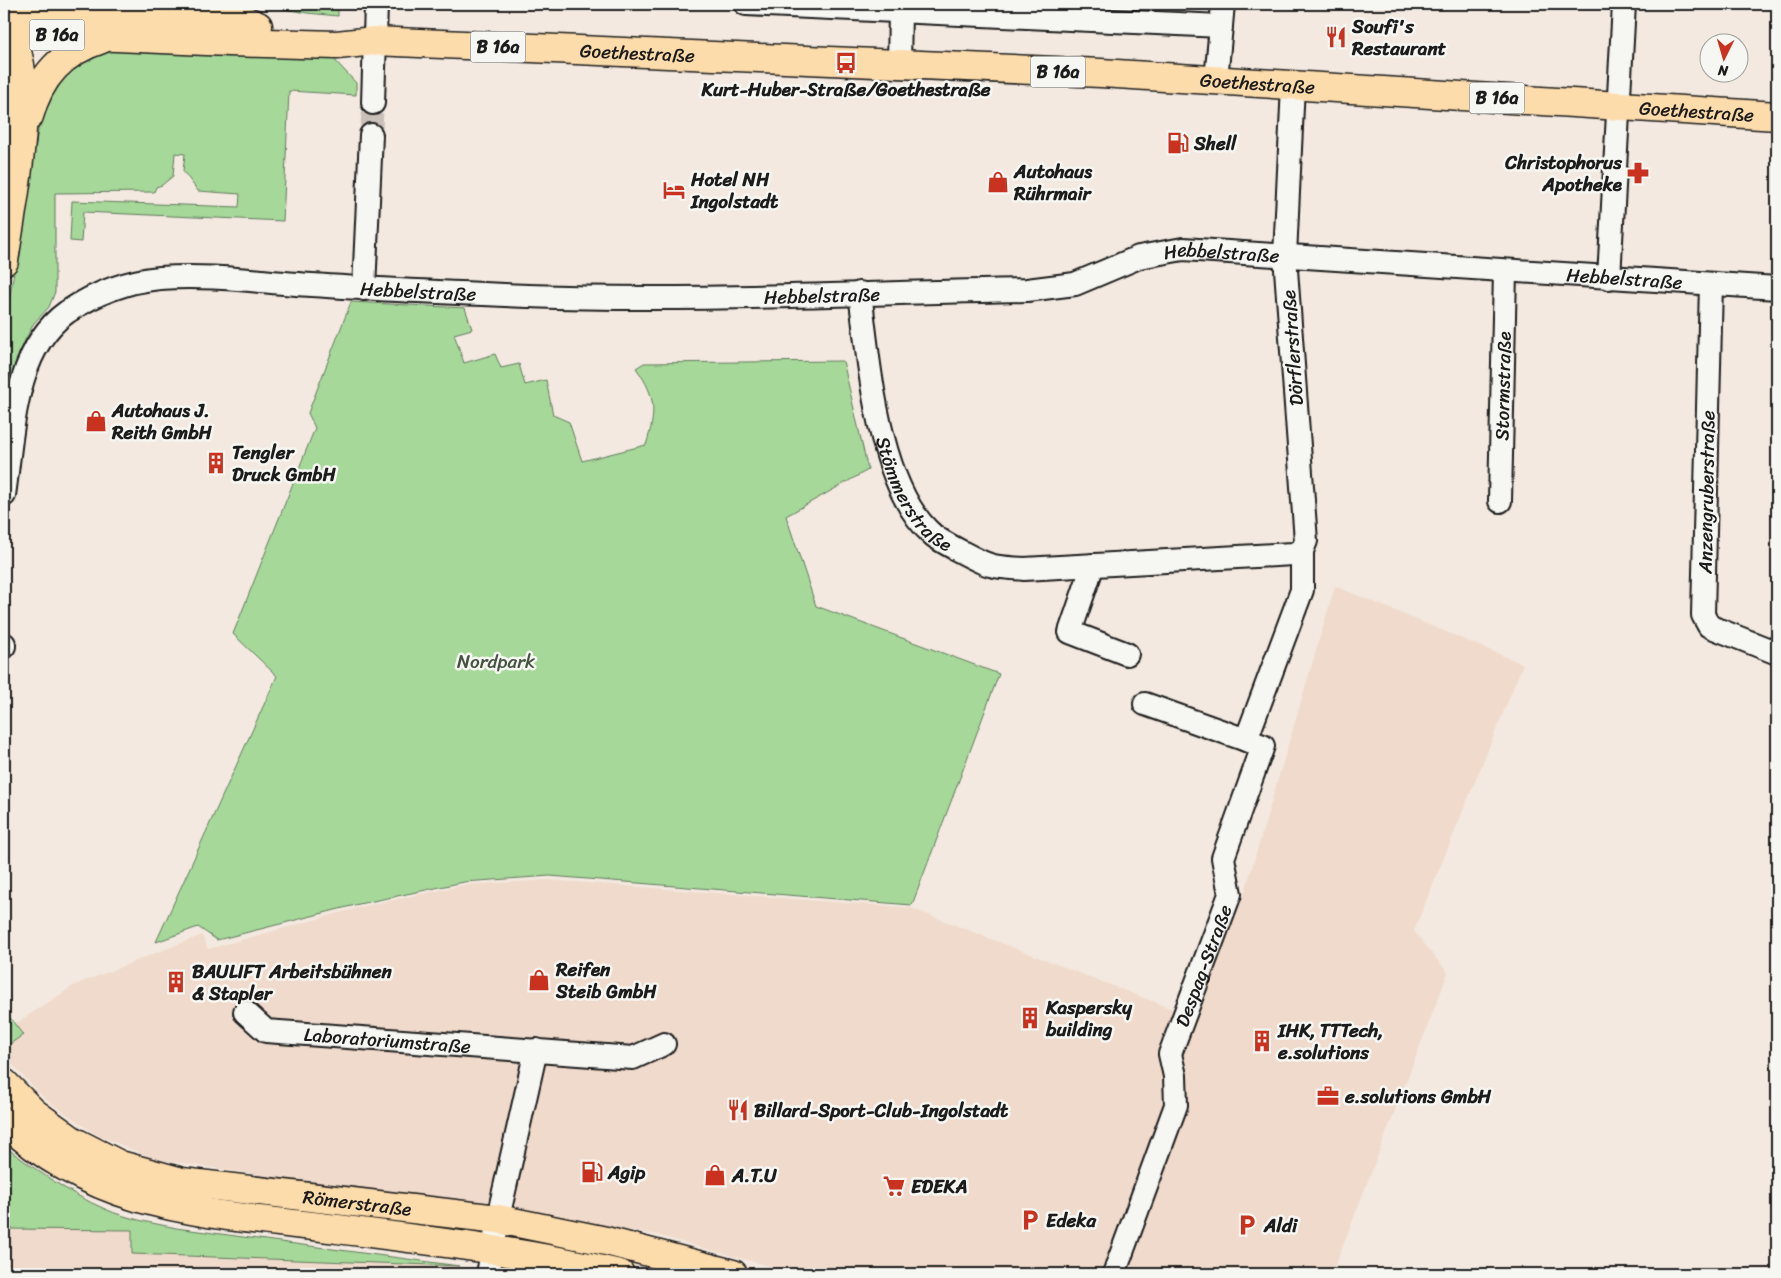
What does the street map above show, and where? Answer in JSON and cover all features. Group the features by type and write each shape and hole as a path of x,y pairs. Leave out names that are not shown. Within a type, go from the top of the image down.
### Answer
{"main road":[{"path":"209,4 258,26"},
{"name":"B 16a","path":"5,27 36,10 342,32 374,41"},
{"path":"4,262 20,144 23,77 18,50 5,27"},
{"name":"B 16a","path":"5,27 106,38 337,44 374,41"},
{"path":"20,144 33,100 47,75 69,54 83,45 106,38"},
{"name":"Goethestraße","path":"374,41 1216,80 1777,116"},
{"name":"Römerstraße","path":"4,1083 33,1112 72,1141 120,1165 182,1182 498,1219 606,1241 733,1274"},
{"name":"Römerstraße","path":"4,1121 19,1136 68,1170 116,1192 174,1208 490,1262 620,1274"}],"street":[{"path":"373,103 376,4"},
{"path":"746,4 1221,26"},
{"path":"1216,80 1223,4"},
{"name":"Goethestraße","path":"1609,278 1616,106 1624,4"},
{"path":"899,65 900,11"},
{"name":"Dörflerstraße","path":"1246,740 1302,590 1302,551 1306,541 1285,256 1293,85"},
{"path":"364,289 372,135"},
{"name":"Hebbelstraße","path":"4,495 19,394 38,342 49,327 84,301 129,284 155,279 187,276 364,289 533,296 639,297 1027,290 1074,284 1139,257 1184,249 1777,288"},
{"name":"Stormstraße","path":"1500,501 1506,271"},
{"name":"Anzengruberstraße","path":"1711,284 1703,615 1709,626 1777,653"},
{"name":"Stömmerstraße","path":"860,293 870,371 885,447 903,499 933,536 988,565 1024,569 1293,554 1302,551"},
{"path":"1093,565 1070,632 1127,654"},
{"name":"Despag-Straße","path":"1114,1274 1176,1104 1175,1076 1170,1054 1230,894 1223,858 1263,746 1145,704"},
{"name":"Laboratoriumstraße","path":"245,1012 266,1031 633,1058 664,1044"},
{"path":"490,1262 536,1050"}],"shaded area":[{"path":"1335,586 1523,664 1414,931 1448,973 1332,1274 798,1274 653,1234 154,1159 94,1133 45,1099 4,1056 4,1031 75,985 202,935 208,949 361,907 464,885 548,880 911,908 1193,1017 1244,895"},
{"path":"4,1146 42,1175 106,1210 140,1220 176,1228 459,1266 464,1274 4,1274"}],"green space":[{"path":"256,4 347,4 338,10 338,16 307,13"},
{"path":"110,48 332,57 356,83 356,95 289,91 283,221 83,212 81,242 70,241 72,201 239,207 240,194 198,191 183,171 185,154 175,153 173,176 162,185 156,187 154,192 55,193 55,292 49,307 34,323 20,350 4,410 4,330 43,102 63,72"},
{"path":"4,78 9,78 12,82 4,154"},
{"name":"Nordpark","path":"351,302 465,308 472,329 454,334 464,363 495,354 501,368 519,364 525,385 546,380 553,415 569,422 582,461 646,445 652,424 653,405 648,388 636,368 644,363 843,361 868,470 786,516 816,606 999,674 912,905 550,876 464,882 359,904 217,940 198,927 156,942 277,676 233,634 315,428 308,413"},
{"path":"8,1015 23,1035 4,1048 4,1018"},
{"path":"4,1146 78,1196 105,1209 131,1218 176,1228 459,1266 132,1254 132,1230 4,1229"}],"tunnel":[{"path":"371,135 373,103"}],"place":[{"name":"Soufi's Restaurant","path":"1336,37"},
{"name":"Kurt-Huber-Straße/Goethestraße","path":"846,63"},
{"name":"Shell","path":"1178,143"},
{"name":"Christophorus Apotheke","path":"1638,173"},
{"name":"Autohaus Rührmair","path":"998,182"},
{"name":"Hotel NH Ingolstadt","path":"674,190"},
{"name":"Autohaus J. Reith GmbH","path":"96,421"},
{"name":"Tengler Druck GmbH","path":"216,463"},
{"name":"Reifen Steib GmbH","path":"539,980"},
{"name":"BAULIFT Arbeitsbühnen & Stapler","path":"176,982"},
{"name":"Kaspersky building","path":"1030,1018"},
{"name":"IHK, TTTech, e.solutions","path":"1262,1041"},
{"name":"e.solutions GmbH","path":"1328,1096"},
{"name":"Billard-Sport-Club-Ingolstadt","path":"738,1110"},
{"name":"Agip","path":"592,1172"},
{"name":"A.T.U","path":"715,1175"},
{"name":"EDEKA","path":"894,1186"},
{"name":"Edeka","path":"1030,1220"},
{"name":"Aldi","path":"1247,1225"}]}
